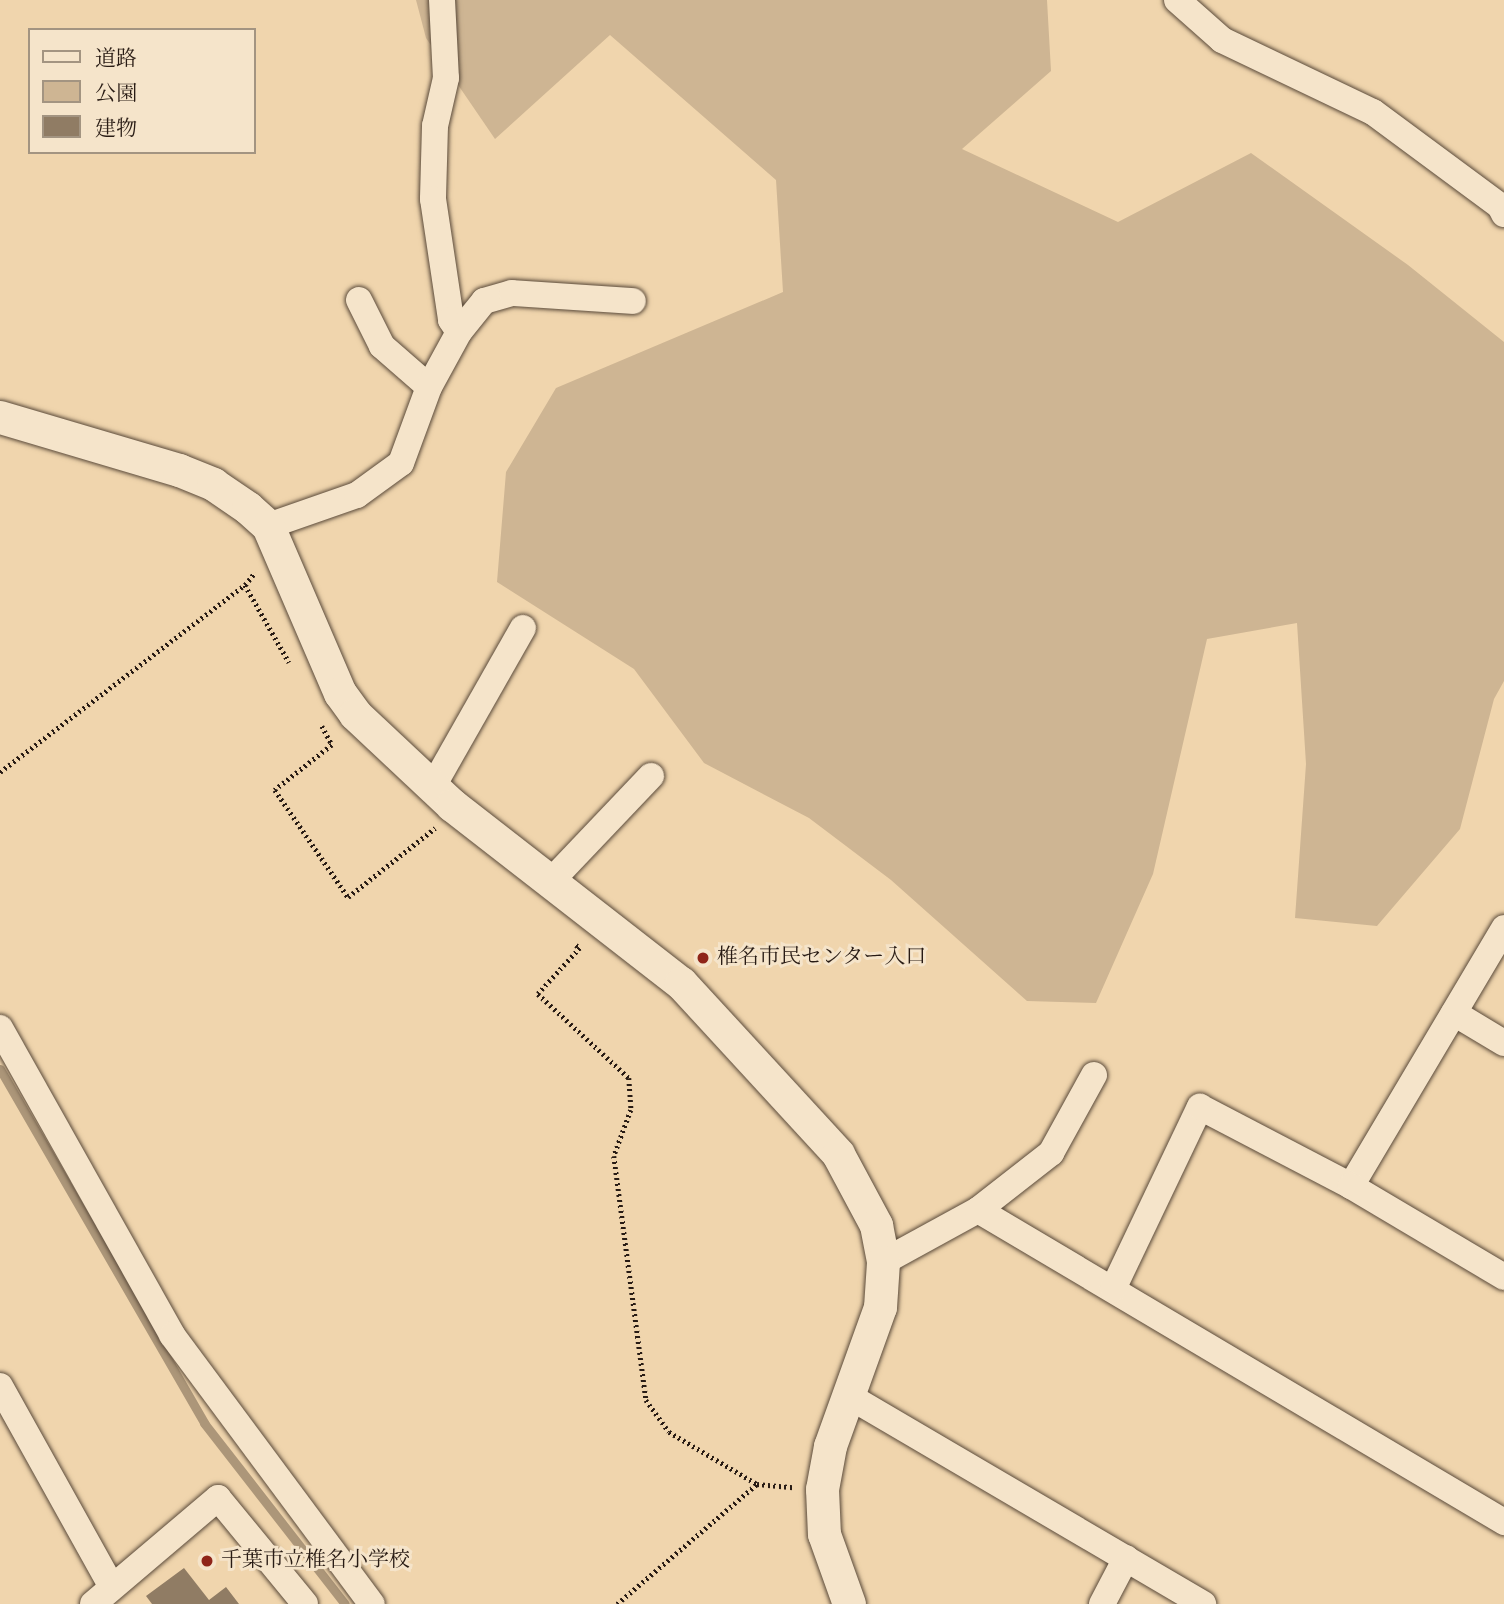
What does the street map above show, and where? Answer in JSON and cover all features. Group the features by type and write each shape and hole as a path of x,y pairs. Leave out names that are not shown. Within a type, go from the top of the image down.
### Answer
{"street":[{"path":"442,0 446,78 435,126 433,199 451,320 459,332"},
{"path":"1177,0 1222,40 1373,112 1500,206 1504,214"},
{"path":"268,526 357,495 401,463 429,387 459,332 484,302 512,293 633,301"},
{"path":"359,300 382,345 429,387"},
{"path":"0,417 179,470 213,484 268,526 340,693 439,808 551,881 681,983 838,1154 876,1225 883,1262 880,1307 830,1446 822,1489 824,1534 849,1604"},
{"path":"439,808 523,628"},
{"path":"551,881 651,776"},
{"path":"1352,1186 1504,928"},
{"path":"1454,1013 1504,1043"},
{"path":"0,1028 172,1335 372,1604"},
{"path":"883,1262 978,1209 1051,1153 1094,1075"},
{"path":"1113,1289 1200,1107 1352,1186 1504,1277"},
{"path":"978,1209 1504,1522"},
{"path":"0,1386 103,1596 218,1498 305,1604"},
{"path":"847,1395 1203,1604"},
{"path":"1102,1604 1126,1558"}],"path":[{"path":"0,772 245,585 269,550 268,526"},
{"path":"245,585 293,670"},
{"path":"319,720 332,745 275,790 348,897 439,808"},
{"path":"439,808 444,839"},
{"path":"569,940 580,948 538,994 629,1078 631,1110 614,1156 646,1400 669,1432 757,1485 822,1489"},
{"path":"617,1604 757,1485"}],"green space":[{"path":"416,0 1047,0 1051,71 962,149 1118,222 1251,153 1408,265 1504,342 1504,681 1494,699 1460,829 1377,926 1295,918 1306,764 1297,623 1207,639 1153,874 1096,1003 1027,1001 891,880 809,818 704,763 634,669 497,582 506,472 556,388 783,292 776,180 610,35 495,139 426,38"}],"building":[{"path":"184,1568 209,1600 226,1587 239,1604 152,1604 146,1596"}],"waterway":[{"path":"0,1069 204,1423 345,1604"}],"place":[{"name":"椎名市民センター入口","path":"703,958"},
{"name":"千葉市立椎名小学校","path":"207,1561"}]}
